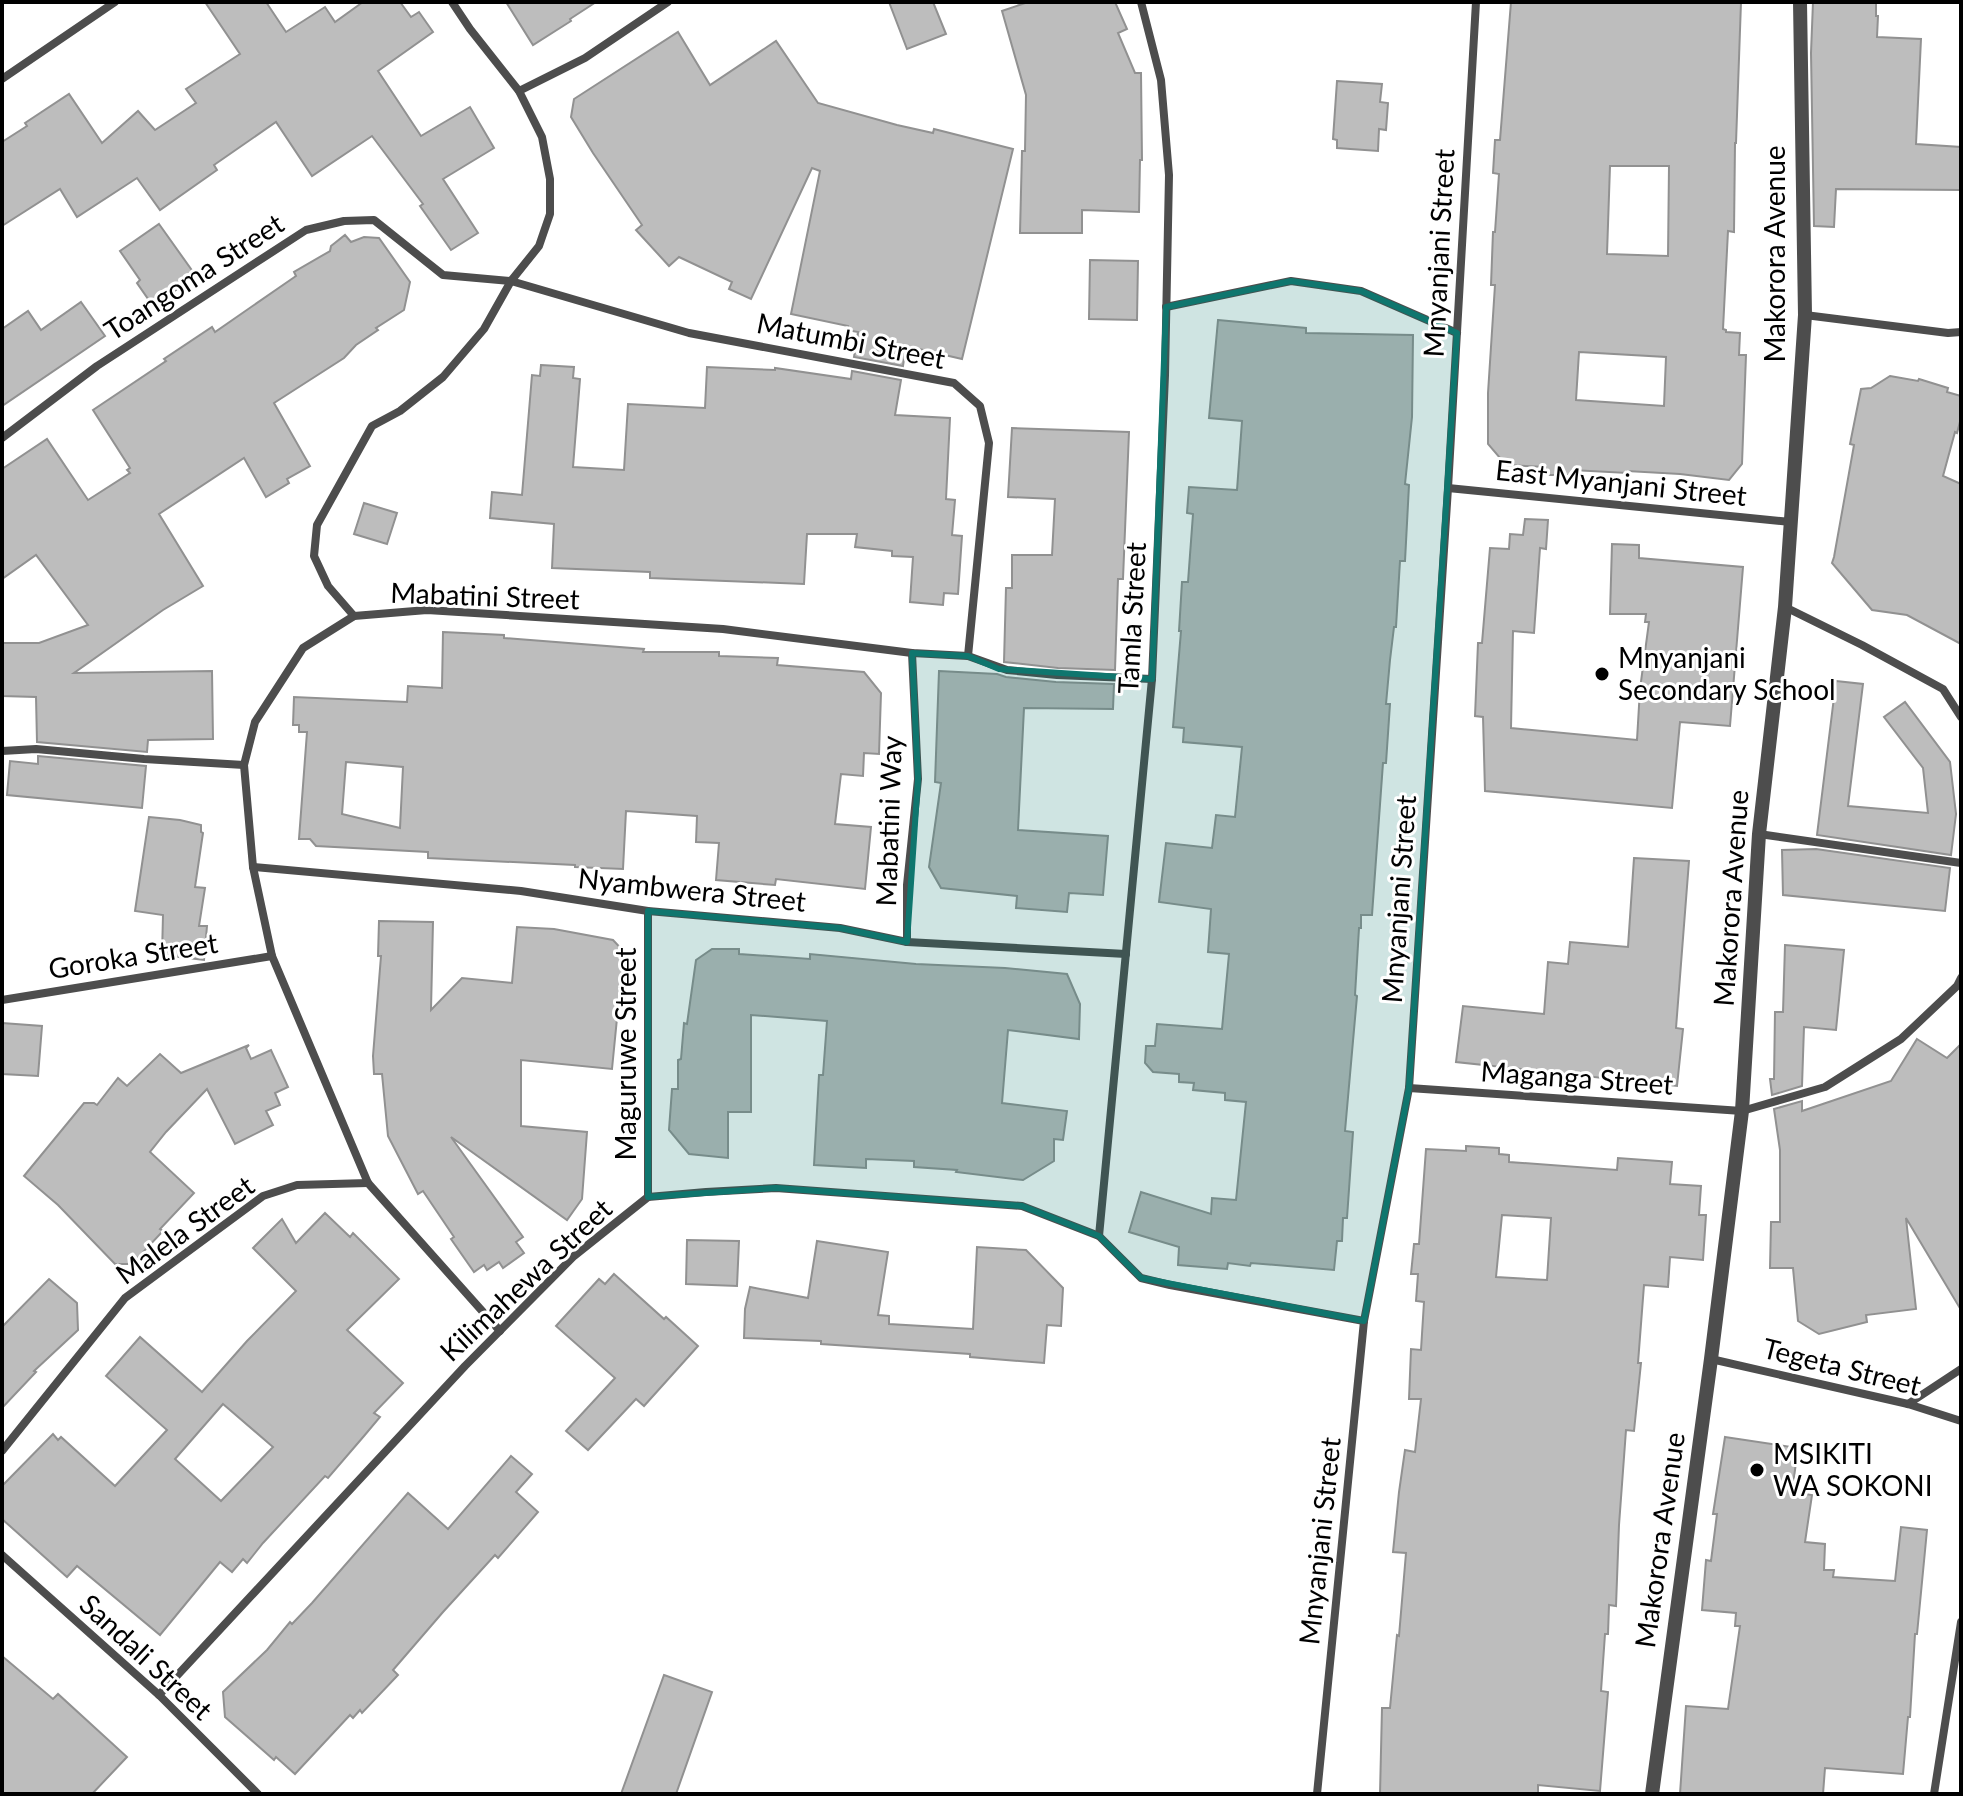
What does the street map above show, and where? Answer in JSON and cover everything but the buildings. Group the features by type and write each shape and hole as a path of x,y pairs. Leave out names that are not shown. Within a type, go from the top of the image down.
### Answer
{"street":[{"path":"2,79 115,2"},
{"path":"354,616 328,586 314,556 317,525 372,426 400,411 443,377 484,329 511,281 539,246 550,214 550,179 542,137 519,91 452,2"},
{"path":"519,91 585,58 668,2"},
{"name":"Tamla Street","path":"1099,1236 1152,679 1166,307 1169,175 1161,80 1141,2"},
{"name":"Mnyanjani Street","path":"1317,1794 1364,1321 1409,1088 1476,2"},
{"name":"Makorora Avenue","path":"1652,1794 1742,1111 1759,834 1785,607 1805,315 1800,2"},
{"name":"Toangoma Street","path":"2,438 97,366 306,230 344,221 374,220 443,275 511,281"},
{"name":"Matumbi Street","path":"511,281 689,333 954,383 980,406 989,443 968,656"},
{"path":"1166,307 1291,281 1361,291 1457,333"},
{"path":"1805,315 1948,333 1961,332"},
{"path":"1948,333 1961,343"},
{"name":"East Myanjani Street","path":"1448,488 1791,522"},
{"path":"1785,607 1943,689 1961,717"},
{"name":"Mabatini Street","path":"500,1331 368,1183 272,956 253,867 244,765 255,722 303,648 354,616 427,610 723,629 912,653 968,656 1007,670 1152,679"},
{"name":"Mabatini Way","path":"907,942 907,885 918,779 912,653"},
{"path":"2,751 36,749 244,765"},
{"path":"1759,834 1961,863"},
{"name":"Nyambwera Street","path":"253,867 521,891 648,911 840,928 907,942 1126,954"},
{"name":"Maguruwe Street","path":"648,911 648,1197"},
{"name":"Goroka Street","path":"2,1000 272,956"},
{"path":"1742,1111 1825,1087 1901,1039 1957,986 1961,978"},
{"name":"Maganga Street","path":"1409,1088 1742,1111"},
{"name":"Malela Street","path":"2,1451 125,1298 263,1196 297,1185 368,1183"},
{"name":"Kilimahewa Street","path":"159,1695 465,1366 574,1256 648,1197 776,1188 1022,1206 1099,1236 1141,1278 1364,1321"},
{"name":"Tegeta Street","path":"1711,1359 1908,1404 1961,1421"},
{"path":"1908,1404 1961,1369"},
{"name":"Sandali Street","path":"2,1555 159,1695 258,1794"},
{"path":"1934,1794 1961,1622"}],"highlighted area":[{"path":"1291,281 1361,291 1457,333 1409,1088 1364,1321 1141,1278 1099,1236 1022,1206 776,1188 648,1197 648,911 840,928 907,942 918,779 912,653 968,656 999,669 1152,679 1166,307"}],"place":[{"name":"Mnyanjani Secondary School","path":"1602,674"},
{"name":"MSIKITI WA SOKONI","path":"1757,1470"}]}
